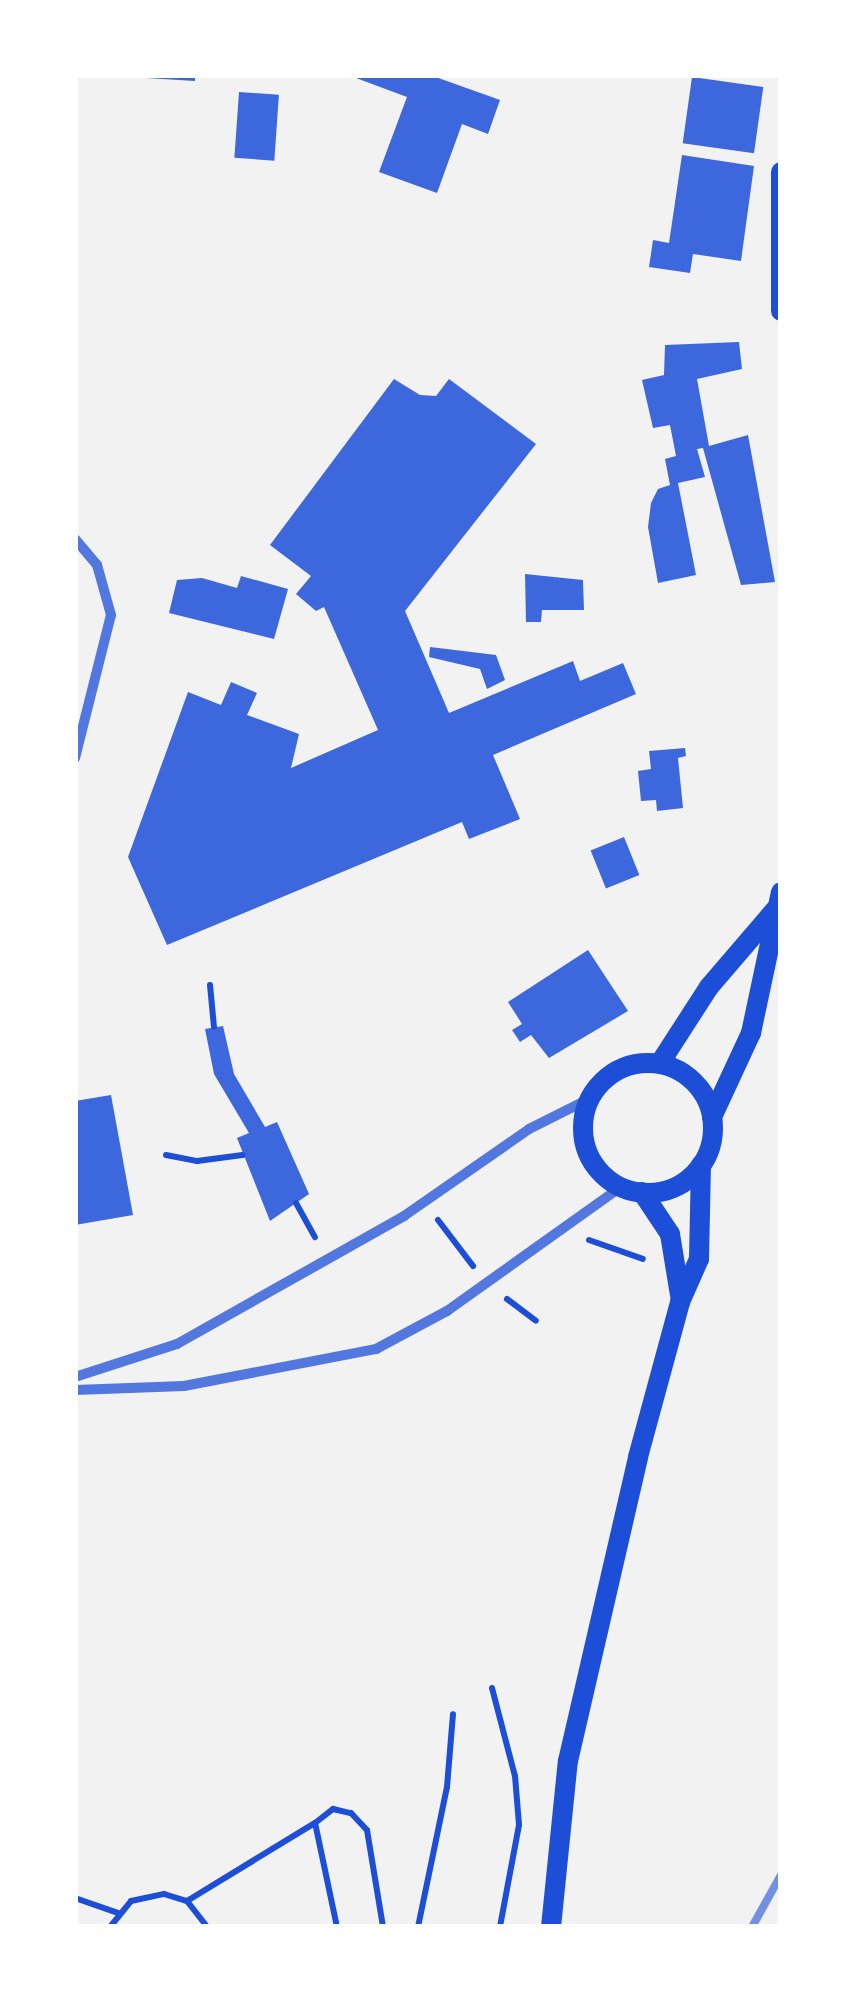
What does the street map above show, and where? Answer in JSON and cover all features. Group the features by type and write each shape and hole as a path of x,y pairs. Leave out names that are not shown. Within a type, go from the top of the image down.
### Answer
{"main road":[{"path":"781,172 781,312"},
{"path":"660,1064 709,987 779,900"},
{"path":"551,1927 568,1761 680,1302 699,1259 701,1164 712,1117 751,1033 779,900"},
{"path":"680,1302 680,1273 670,1234 631,1190 590,1159 582,1119 589,1099 618,1069 660,1064 694,1082 712,1117"},
{"path":"631,1190 676,1187 701,1164"}],"street":[{"path":"75,758 111,615 97,565 76,540"},
{"path":"75,1378 176,1344 424,1204 530,1129 589,1099"},
{"path":"75,1390 184,1386 376,1349 448,1311 561,1230 631,1190"}],"path":[{"path":"210,985 214,1028"},
{"path":"166,1155 198,1161 243,1155"},
{"path":"296,1203 328,1260"},
{"path":"561,1230 680,1273"},
{"path":"492,1688 514,1776 519,1825 500,1927"},
{"path":"418,1927 447,1787 453,1714"},
{"path":"110,1927 118,1913 147,1895 187,1901 333,1808 351,1813 366,1830 382,1927"},
{"path":"315,1823 337,1927"},
{"path":"75,1898 118,1913"},
{"path":"187,1901 206,1927"}],"building":[{"path":"195,75 195,81 146,78"},
{"path":"348,75 430,75 500,100 488,134 462,124 437,193 379,172 407,97"},
{"path":"692,77 763,87 754,153 683,143"},
{"path":"239,92 279,95 274,161 234,158"},
{"path":"682,155 754,166 741,261 693,254 690,273 649,267 653,240 669,243"},
{"path":"739,342 742,369 697,379 709,446 748,435 775,582 741,585 703,448 697,449 705,477 678,483 696,575 658,583 648,527 651,503 658,489 670,485 665,459 676,456 670,425 653,428 642,380 664,375 665,345"},
{"path":"394,379 420,395 436,396 449,379 536,444 405,611 449,713 573,661 580,681 623,663 636,694 493,755 520,819 469,839 462,822 167,945 128,857 188,692 221,705 231,682 257,693 247,715 299,734 291,768 378,730 324,607 316,611 296,594 311,576 270,545"},
{"path":"525,574 583,580 584,610 542,610 541,622 526,622"},
{"path":"241,576 288,589 274,639 169,613 177,580 202,578 237,588"},
{"path":"430,647 496,655 505,680 487,689 480,669 429,657"},
{"path":"685,748 686,756 678,758 683,808 657,811 656,800 641,801 638,771 651,769 649,751"},
{"path":"624,837 639,875 606,889 591,850"},
{"path":"588,950 628,1011 549,1058 531,1035 520,1042 512,1030 522,1024 508,1002"},
{"path":"223,1026 234,1074 265,1127 277,1122 309,1194 270,1221 237,1138 249,1133 214,1074 205,1029"},
{"path":"111,1095 133,1215 75,1225 75,1101"}],"railway":[{"path":"752,1927 781,1875"}]}
